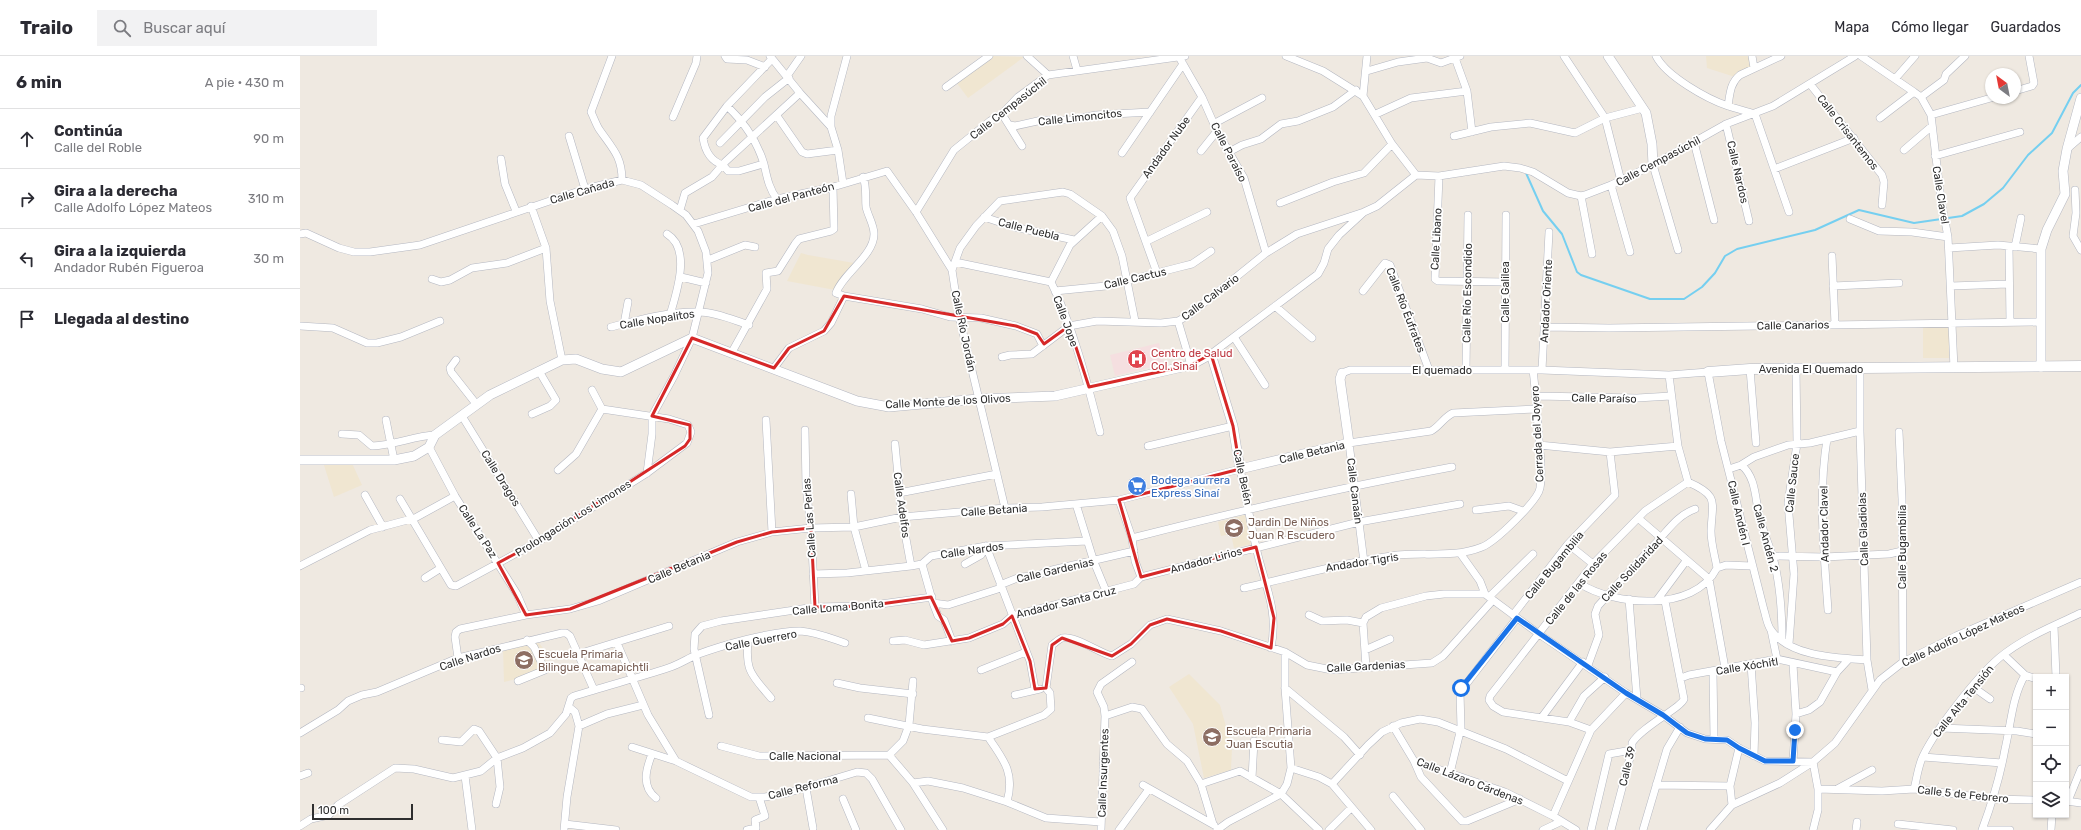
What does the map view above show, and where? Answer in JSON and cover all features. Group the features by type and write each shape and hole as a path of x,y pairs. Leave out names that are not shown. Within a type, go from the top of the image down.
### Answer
{"main road":[{"name":"Avenida El Quemado","path":"1708,372 1796,368 2081,366"}],"street":[{"path":"612,56 591,112 599,128 615,151 622,168 622,180"},
{"path":"673,116 696,63 697,56"},
{"path":"724,56 727,59 747,60 765,67"},
{"path":"720,143 788,77 801,56"},
{"path":"843,183 838,150 831,126 831,116 847,56"},
{"path":"946,87 989,56"},
{"path":"1027,56 1048,75"},
{"path":"1072,56 1077,70"},
{"path":"1286,56 1323,71 1356,90 1363,96 1376,114 1392,144 1416,175 1439,176 1504,166 1520,168 1533,172 1568,193 1581,196 1592,254"},
{"path":"1363,96 1367,71 1367,56"},
{"path":"1564,56 1605,118 1621,181"},
{"path":"1608,56 1643,108 1648,120 1653,165 1678,250"},
{"path":"1656,56 1668,71 1710,98 1728,106 1755,114 1790,212"},
{"path":"1752,56 1754,68"},
{"path":"1728,106 1732,85 1735,79 1754,68 1781,56"},
{"name":"Calle Cempasúchil","path":"1581,196 1621,181 1653,165 1726,124 1773,106 1855,56"},
{"name":"Calle Clavel","path":"1861,56 1921,97 1931,115 1941,200 1947,226 1953,322 1954,368"},
{"path":"1895,79 1915,56"},
{"path":"1921,97 1944,80 1946,74 1965,56"},
{"path":"2021,89 2032,86 2034,83 2028,56"},
{"path":"1367,71 1398,62 1427,58 1441,63 1457,57 1466,91 1472,132"},
{"path":"763,164 739,171 728,171 723,165 713,160 707,153 703,138 727,106 765,67 771,58 800,93 831,126"},
{"path":"1122,153 1150,112 1182,59"},
{"name":"Calle Cempasúchil","path":"916,212 954,150 990,121 1002,114 1018,97 1048,75 1077,70 1182,59"},
{"name":"Calle Paraíso","path":"1182,59 1217,130 1244,178 1266,253"},
{"name":"Calle Crisantemos","path":"1810,84 1882,175 1884,182 1882,205"},
{"path":"1229,152 1242,145 1261,139 1281,124 1298,121 1333,107 1356,90"},
{"path":"1376,114 1411,98 1466,91"},
{"path":"1880,118 1914,92"},
{"path":"680,210 685,193 712,177 800,93"},
{"name":"Andador Nube","path":"1147,241 1130,198 1202,97"},
{"path":"1214,123 1262,98"},
{"path":"2041,367 2041,249 2047,230 2065,194 2063,171 2066,149 2081,98"},
{"path":"1931,115 1985,100"},
{"path":"727,106 742,121 753,138 771,191 777,199"},
{"path":"1454,136 1490,127 1530,123 1575,133 1605,118 1643,108"},
{"name":"Calle Limoncitos","path":"1010,125 1015,126 1042,120 1070,120 1096,115 1150,112"},
{"path":"1002,114 1022,146"},
{"path":"777,116 802,152 807,154 838,150"},
{"name":"Calle Nardos","path":"1726,124 1749,221"},
{"path":"1904,150 1932,126"},
{"path":"1200,151 1217,130"},
{"path":"1935,156 2020,132"},
{"path":"569,136 585,189"},
{"path":"2066,149 2081,137"},
{"path":"1774,169 1854,138"},
{"path":"1694,142 1714,220"},
{"path":"1280,203 1332,182 1364,173 1392,144"},
{"path":"501,159 505,184 516,211"},
{"name":"Calle Río Jordán","path":"887,171 916,212 952,270 959,316 1005,508"},
{"name":"Calle del Panteón","path":"694,224 777,199 833,187 887,171"},
{"name":"Calle Monte de los Olivos","path":"692,338 858,401 889,407 978,398 1055,396 1089,387 1191,365 1211,354 1318,274 1324,263 1328,249 1364,212 1377,206 1416,175"},
{"name":"Calle Libano","path":"1439,176 1434,276 1438,281 1506,282"},
{"path":"863,177 866,185 866,207 874,233 873,242 860,262 839,284 836,293 844,296 922,309 950,317 959,316 981,318 1016,326 1037,334 1043,346"},
{"name":"Calle Cañada","path":"300,234 306,233 339,248 354,252 370,252 432,242 531,206 585,189 622,180 641,185 680,210 694,224 708,260 706,283 692,338 652,416 652,434 647,473"},
{"path":"1611,185 1630,252"},
{"path":"2065,194 2075,190 2081,185"},
{"path":"732,352 749,325 768,289 766,272 778,271 795,244 800,239 834,229 833,187"},
{"path":"2075,190 2076,213 2073,236 2081,249"},
{"path":"952,270 960,248 984,217 1000,201 1063,192 1070,194 1102,216 1113,231 1122,256 1135,321"},
{"path":"531,206 546,248 550,301 562,360"},
{"path":"1157,273 1147,241 1207,212"},
{"name":"Calle Calvario","path":"1002,357 1010,354 1032,354 1069,326 1098,321 1161,323 1178,321 1189,315 1266,253 1297,234 1364,212"},
{"name":"Calle Galilea","path":"1505,370 1506,214"},
{"name":"Calle Río Escondido","path":"1466,370 1468,215"},
{"name":"Calle Puebla","path":"1051,282 1074,240 1102,216"},
{"name":"Calle Puebla","path":"984,217 1014,227 1074,240"},
{"path":"2010,322 2008,284 2012,247 2021,218"},
{"path":"1850,219 1879,231 1912,232 1948,237"},
{"name":"Andador Oriente","path":"1542,370 1550,232"},
{"path":"667,234 672,237 677,245 681,277 670,315"},
{"path":"708,260 745,245 755,247"},
{"path":"1949,248 2012,247 2041,249"},
{"path":"432,280 441,282 450,280 472,268 507,263 546,248"},
{"name":"Calle Cactus","path":"1055,291 1106,286 1157,273 1192,264 1211,251"},
{"path":"1832,256 1835,324"},
{"name":"Calle Jope","path":"955,262 1051,282 1069,326 1089,387 1100,432"},
{"name":"Calle Río Éufrates","path":"1363,291 1385,263 1390,265 1429,370"},
{"path":"681,277 706,283"},
{"path":"1833,286 1900,283"},
{"path":"1951,286 2008,284"},
{"path":"774,368 789,348 817,335 831,323 844,296"},
{"path":"624,324 628,302"},
{"path":"1275,306 1312,338"},
{"name":"Calle Nopalitos","path":"611,327 670,315 699,312 711,313 749,325"},
{"path":"300,326 333,328 367,343 376,343 401,337 440,321"},
{"path":"1178,321 1191,365"},
{"name":"Calle Canarios","path":"1545,327 1609,328 1953,322 2041,322"},
{"path":"1234,337 1265,385"},
{"path":"300,460 394,460 414,456 429,447 435,435 490,395 562,360 576,359 602,369 621,372 692,338"},
{"name":"Calle Belén","path":"1211,354 1233,426 1256,547 1274,618 1274,631 1271,648"},
{"path":"456,360 450,368 451,372 477,405"},
{"name":"Calle Sauce","path":"1789,644 1792,610 1793,556 1788,503 1797,444 1796,368"},
{"name":"Calle Gladiolas","path":"1860,368 1860,431 1867,660 1872,690"},
{"path":"1750,369 1756,443"},
{"name":"El quemado","path":"1342,373 1350,370 1542,370"},
{"name":"Cerrada del Joyero","path":"1460,553 1483,547 1496,538 1534,500 1540,489 1539,445 1533,370"},
{"name":"Avenida El Quemado","path":"1542,370 1669,375 1708,372"},
{"path":"532,414 556,400 539,371"},
{"name":"Calle Andén I","path":"1708,372 1718,427 1752,566 1771,630 1777,659"},
{"name":"Calle Canaán","path":"1342,373 1340,379 1364,562"},
{"path":"1669,375 1678,446 1688,482 1707,492 1714,507 1711,532 1717,568"},
{"path":"592,390 602,409"},
{"name":"Calle Paraíso","path":"1536,396 1592,398 1671,396"},
{"path":"602,409 652,416"},
{"path":"558,470 576,454 602,409"},
{"name":"Calle Betania","path":"458,658 455,637 456,632 460,629 526,615 570,609 598,601 737,542 772,532 811,528 854,527 902,517 1119,500 1349,443 1431,431 1438,427 1445,416 1453,412 1536,409"},
{"name":"Calle Dragos","path":"462,416 539,541"},
{"name":"Prolongación Los Limones","path":"441,568 453,586 498,563 539,541 647,473 684,446 690,439 691,432 688,425 652,416"},
{"path":"386,420 394,460"},
{"path":"766,420 772,532"},
{"path":"1148,446 1233,426"},
{"name":"Calle Las Perlas","path":"805,430 806,487 811,528 815,607"},
{"path":"1729,469 1741,465 1754,456 1797,444 1828,439 1860,431"},
{"name":"Calle Bugambilia","path":"1899,432 1903,662"},
{"path":"342,434 360,434 372,446 391,445 425,436 435,435"},
{"name":"Andador Clavel","path":"1828,439 1824,464 1821,518 1828,610"},
{"name":"Calle Adelfos","path":"895,444 902,517 911,566"},
{"path":"1539,445 1610,452 1678,446"},
{"name":"Calle La Paz","path":"429,447 455,496 517,594 526,615"},
{"name":"Calle Bugambilia","path":"1450,773 1459,731 1460,692 1568,544 1615,495 1610,452"},
{"name":"Calle Andén 2","path":"1741,465 1749,472 1760,521 1772,556 1778,587 1782,640"},
{"path":"1132,538 1249,508 1354,485 1452,467"},
{"path":"899,493 998,474"},
{"name":"Calle de las Rosas","path":"1591,730 1569,722 1542,716 1503,712 1492,706 1489,700 1490,696 1593,564 1645,511 1688,482"},
{"path":"851,494 854,527 866,572"},
{"path":"364,495 383,527"},
{"path":"300,566 370,530 412,520 455,496"},
{"path":"400,499 441,568 424,578"},
{"path":"1119,500 1132,538 1139,579"},
{"path":"1076,504 1087,542 1106,591"},
{"name":"Andador Lirios","path":"1139,579 1256,547 1359,522 1460,504"},
{"path":"1476,510 1509,506 1523,511"},
{"name":"Calle Solidaridad","path":"1542,716 1585,664 1599,635 1595,619 1596,609 1670,525 1681,516 1695,509"},
{"path":"1638,518 1686,561 1709,579 1725,668"},
{"name":"Calle Nardos","path":"813,574 866,572 911,566 922,564 931,556 986,546 1087,542"},
{"path":"1568,544 1593,564"},
{"path":"965,564 982,555 986,546"},
{"path":"986,546 1030,661 1036,689"},
{"name":"Calle Gardenias","path":"932,600 948,605 1001,586 1020,577 1035,576 1052,570 1094,562 1134,551"},
{"path":"1772,556 1824,557 1895,554 1902,551"},
{"path":"1460,553 1480,581 1489,597 1539,634 1605,677 1626,693 1663,715 1687,733 1696,737 1727,740 1765,761 1813,762 1818,789 1818,810 1811,829"},
{"name":"Andador Tigris","path":"1244,588 1322,568 1364,562 1392,555 1460,553"},
{"name":"Calle Gardenias","path":"1046,688 1052,645 1056,641 1062,638 1071,639 1112,656 1131,644 1150,625 1168,619 1222,631 1285,652 1307,665 1318,669 1332,670 1438,661 1489,597 1533,554"},
{"path":"1657,600 1686,561"},
{"path":"922,564 938,616 944,620 952,641"},
{"path":"1579,583 1606,596 1665,602 1691,592 1709,579 1717,568 1726,565 1752,566"},
{"name":"Andador Santa Cruz","path":"893,641 905,640 924,645 969,638 1003,624 1012,616 1134,584 1139,579"},
{"name":"Calle Adolfo López Mateos","path":"1732,805 1780,783 1813,762 1835,743 1880,680 1903,662 1956,636 2081,582"},
{"path":"1366,666 1363,623 1366,617 1381,608 1426,596 1444,594 1489,597"},
{"path":"1629,599 1637,699"},
{"name":"Calle Loma Bonita","path":"696,656 695,641 697,629 721,621 815,607 866,606 932,600"},
{"path":"1665,602 1681,678"},
{"name":"Calle Alta Tensión","path":"1914,789 1923,757 1941,728 1973,687 2004,655 2030,637 2081,613"},
{"path":"1309,615 1322,621 1347,620 1363,623"},
{"path":"594,690 578,654 670,626"},
{"path":"2054,626 2056,674"},
{"path":"1771,630 1789,644 1826,657 1867,660"},
{"name":"Calle Guerrero","path":"570,707 571,698 671,667 696,656 731,644 800,631 816,633 845,642"},
{"name":"Calle Nardos","path":"300,733 338,710 348,701 362,695 377,692 458,658 527,640 566,632 578,654"},
{"path":"1365,650 1390,639"},
{"path":"518,680 545,670 534,647 527,640"},
{"path":"748,640 746,659 748,668 771,698"},
{"path":"616,643 634,679 643,704 676,761"},
{"path":"981,670 1026,652"},
{"path":"1217,828 1281,794 1287,784 1291,768 1285,688 1285,652"},
{"path":"2004,655 2025,675 2033,677"},
{"path":"696,656 709,714"},
{"name":"Calle Xóchitl","path":"1681,678 1689,674 1713,672 1725,668 1777,659 1793,664 1837,672"},
{"path":"1796,714 1809,710 1820,702 1837,672 1850,659"},
{"name":"Calle Insurgentes","path":"1101,830 1105,756 1105,716 1104,707 1097,692 1098,687 1132,662"},
{"path":"1750,664 1755,723 1754,756"},
{"path":"1793,664 1796,714 1793,761"},
{"path":"1713,672 1714,739"},
{"path":"1982,830 1994,799 2009,731 2012,708 2025,675"},
{"path":"1569,722 1584,696 1605,677"},
{"name":"Calle 39","path":"1611,830 1632,750 1632,743 1635,738 1663,715 1683,702 1684,698 1681,678"},
{"path":"913,681 909,725 903,741 890,755 913,783 943,830"},
{"path":"837,683 860,688 913,694"},
{"path":"1973,687 1990,699"},
{"path":"868,718 909,725 922,729 988,737 1044,715 1051,709 1052,701 1046,688 1036,689 1015,695"},
{"path":"1285,688 1344,737 1360,755"},
{"path":"1553,816 1591,730 1626,693"},
{"path":"579,726 607,714 643,704"},
{"path":"300,826 311,820 328,815 344,801 395,768 406,768 453,778 481,771 498,758 541,740 554,728 570,707 575,712 579,726 567,797 565,827 616,830"},
{"path":"1105,716 1132,707 1142,709 1167,744 1187,761 1201,784 1217,828"},
{"path":"1332,784 1382,732 1393,726 1427,719 1506,749 1568,781"},
{"name":"Calle Lázaro Cárdenas","path":"1393,726 1414,761 1520,799 1576,830"},
{"path":"1643,830 1667,749 1680,727"},
{"path":"1941,728 2033,734"},
{"path":"442,740 461,742 474,729 479,731 498,758 500,787 496,804"},
{"path":"988,737 1007,764 1011,787 1007,802"},
{"path":"1252,778 1254,741"},
{"name":"Calle Nacional","path":"721,746 759,756 890,755"},
{"name":"Calle Reforma","path":"632,747 676,761 751,797 759,797 806,788 857,772 866,773 872,779 901,830"},
{"path":"1710,830 1732,805 1730,786 1739,748"},
{"path":"1591,830 1610,753 1632,750"},
{"path":"652,754 646,773 646,781 647,788 656,798"},
{"path":"1923,757 2002,763"},
{"path":"1414,761 1421,777 1462,821 1467,821 1520,799"},
{"path":"1291,768 1323,779 1332,784 1371,830"},
{"path":"2069,796 2081,769"},
{"path":"1836,790 1872,770"},
{"path":"1201,784 1240,771 1281,794 1319,830"},
{"path":"300,776 308,773"},
{"path":"465,776 472,830"},
{"path":"913,783 928,781 949,786 1007,802 1046,818 1101,822"},
{"path":"1656,785 1730,786"},
{"path":"1119,830 1146,787 1217,828"},
{"path":"806,788 813,828"},
{"name":"Calle 5 de Febrero","path":"1818,789 1882,791 1914,789 1994,799 2033,800"},
{"path":"1392,796 1421,830"},
{"path":"748,830 756,828 755,820 765,816 759,797"},
{"path":"843,799 856,830"},
{"path":"2069,801 2081,803"},
{"path":"1329,830 1351,808"},
{"path":"2051,830 2052,818"},
{"path":"1543,830 1560,822"},
{"path":"1856,830 1857,822"},
{"path":"1898,824 1953,830"},
{"path":"1987,830 2010,830"}],"highlighted area":[{"path":"844,296 1016,326 1037,334 1044,344 1069,326 1089,387 1191,365 1211,354 1233,426 1240,469 1119,500 1141,577 1256,547 1274,618 1271,648 1221,631 1167,619 1150,625 1131,644 1112,656 1062,638 1052,645 1046,688 1035,689 1030,661 1012,616 1003,624 969,638 952,641 931,597 866,606 815,607 811,528 772,532 737,542 570,609 526,615 498,563 539,541 685,446 690,439 690,425 652,416 692,338 774,368 789,348 824,331"}],"shaded area":[{"path":"991,56 1024,57 968,98 956,82"},
{"path":"1706,56 1750,56 1752,68 1735,77 1707,68"},
{"path":"801,253 854,263 835,290 787,281"},
{"path":"1923,326 1949,327 1949,358 1923,358"},
{"name":"Centro de Salud Col. Sinai","path":"1159,343 1164,364 1115,376 1110,355"},
{"path":"351,461 362,485 334,497 323,462"},
{"name":"Jardin De Niños Juan R Escudero","path":"1245,515 1252,544 1234,548 1231,534 1221,536 1218,522"},
{"name":"Escuela Primaria Bilingue Acamapichtli","path":"538,642 543,648 548,671 504,682 503,649"},
{"name":"Escuela Primaria Juan Escutia","path":"1189,674 1220,705 1232,748 1231,770 1204,778 1193,724 1169,687"}],"waterway":[{"path":"1526,173 1543,211 1562,234 1577,272 1581,275 1650,299 1684,299 1702,287 1715,273 1725,256 1737,249 1815,230 1859,210 1914,223 1962,216 1984,204 2003,188 2028,155 2052,133 2073,93 2081,85"}],"place":[{"name":"Centro de Salud Col. Sinai","path":"1137,359"},
{"name":"Bodega aurrera Express Sinaí","path":"1137,486"},
{"name":"Jardin De Niños Juan R Escudero","path":"1234,528"},
{"name":"Escuela Primaria Bilingue Acamapichtli","path":"524,660"},
{"name":"Escuela Primaria Juan Escutia","path":"1212,737"}],"route":[{"path":"1461,688 1517,618 1626,693 1663,715 1687,733 1696,737 1727,740 1765,761 1793,761 1795,730"}]}
